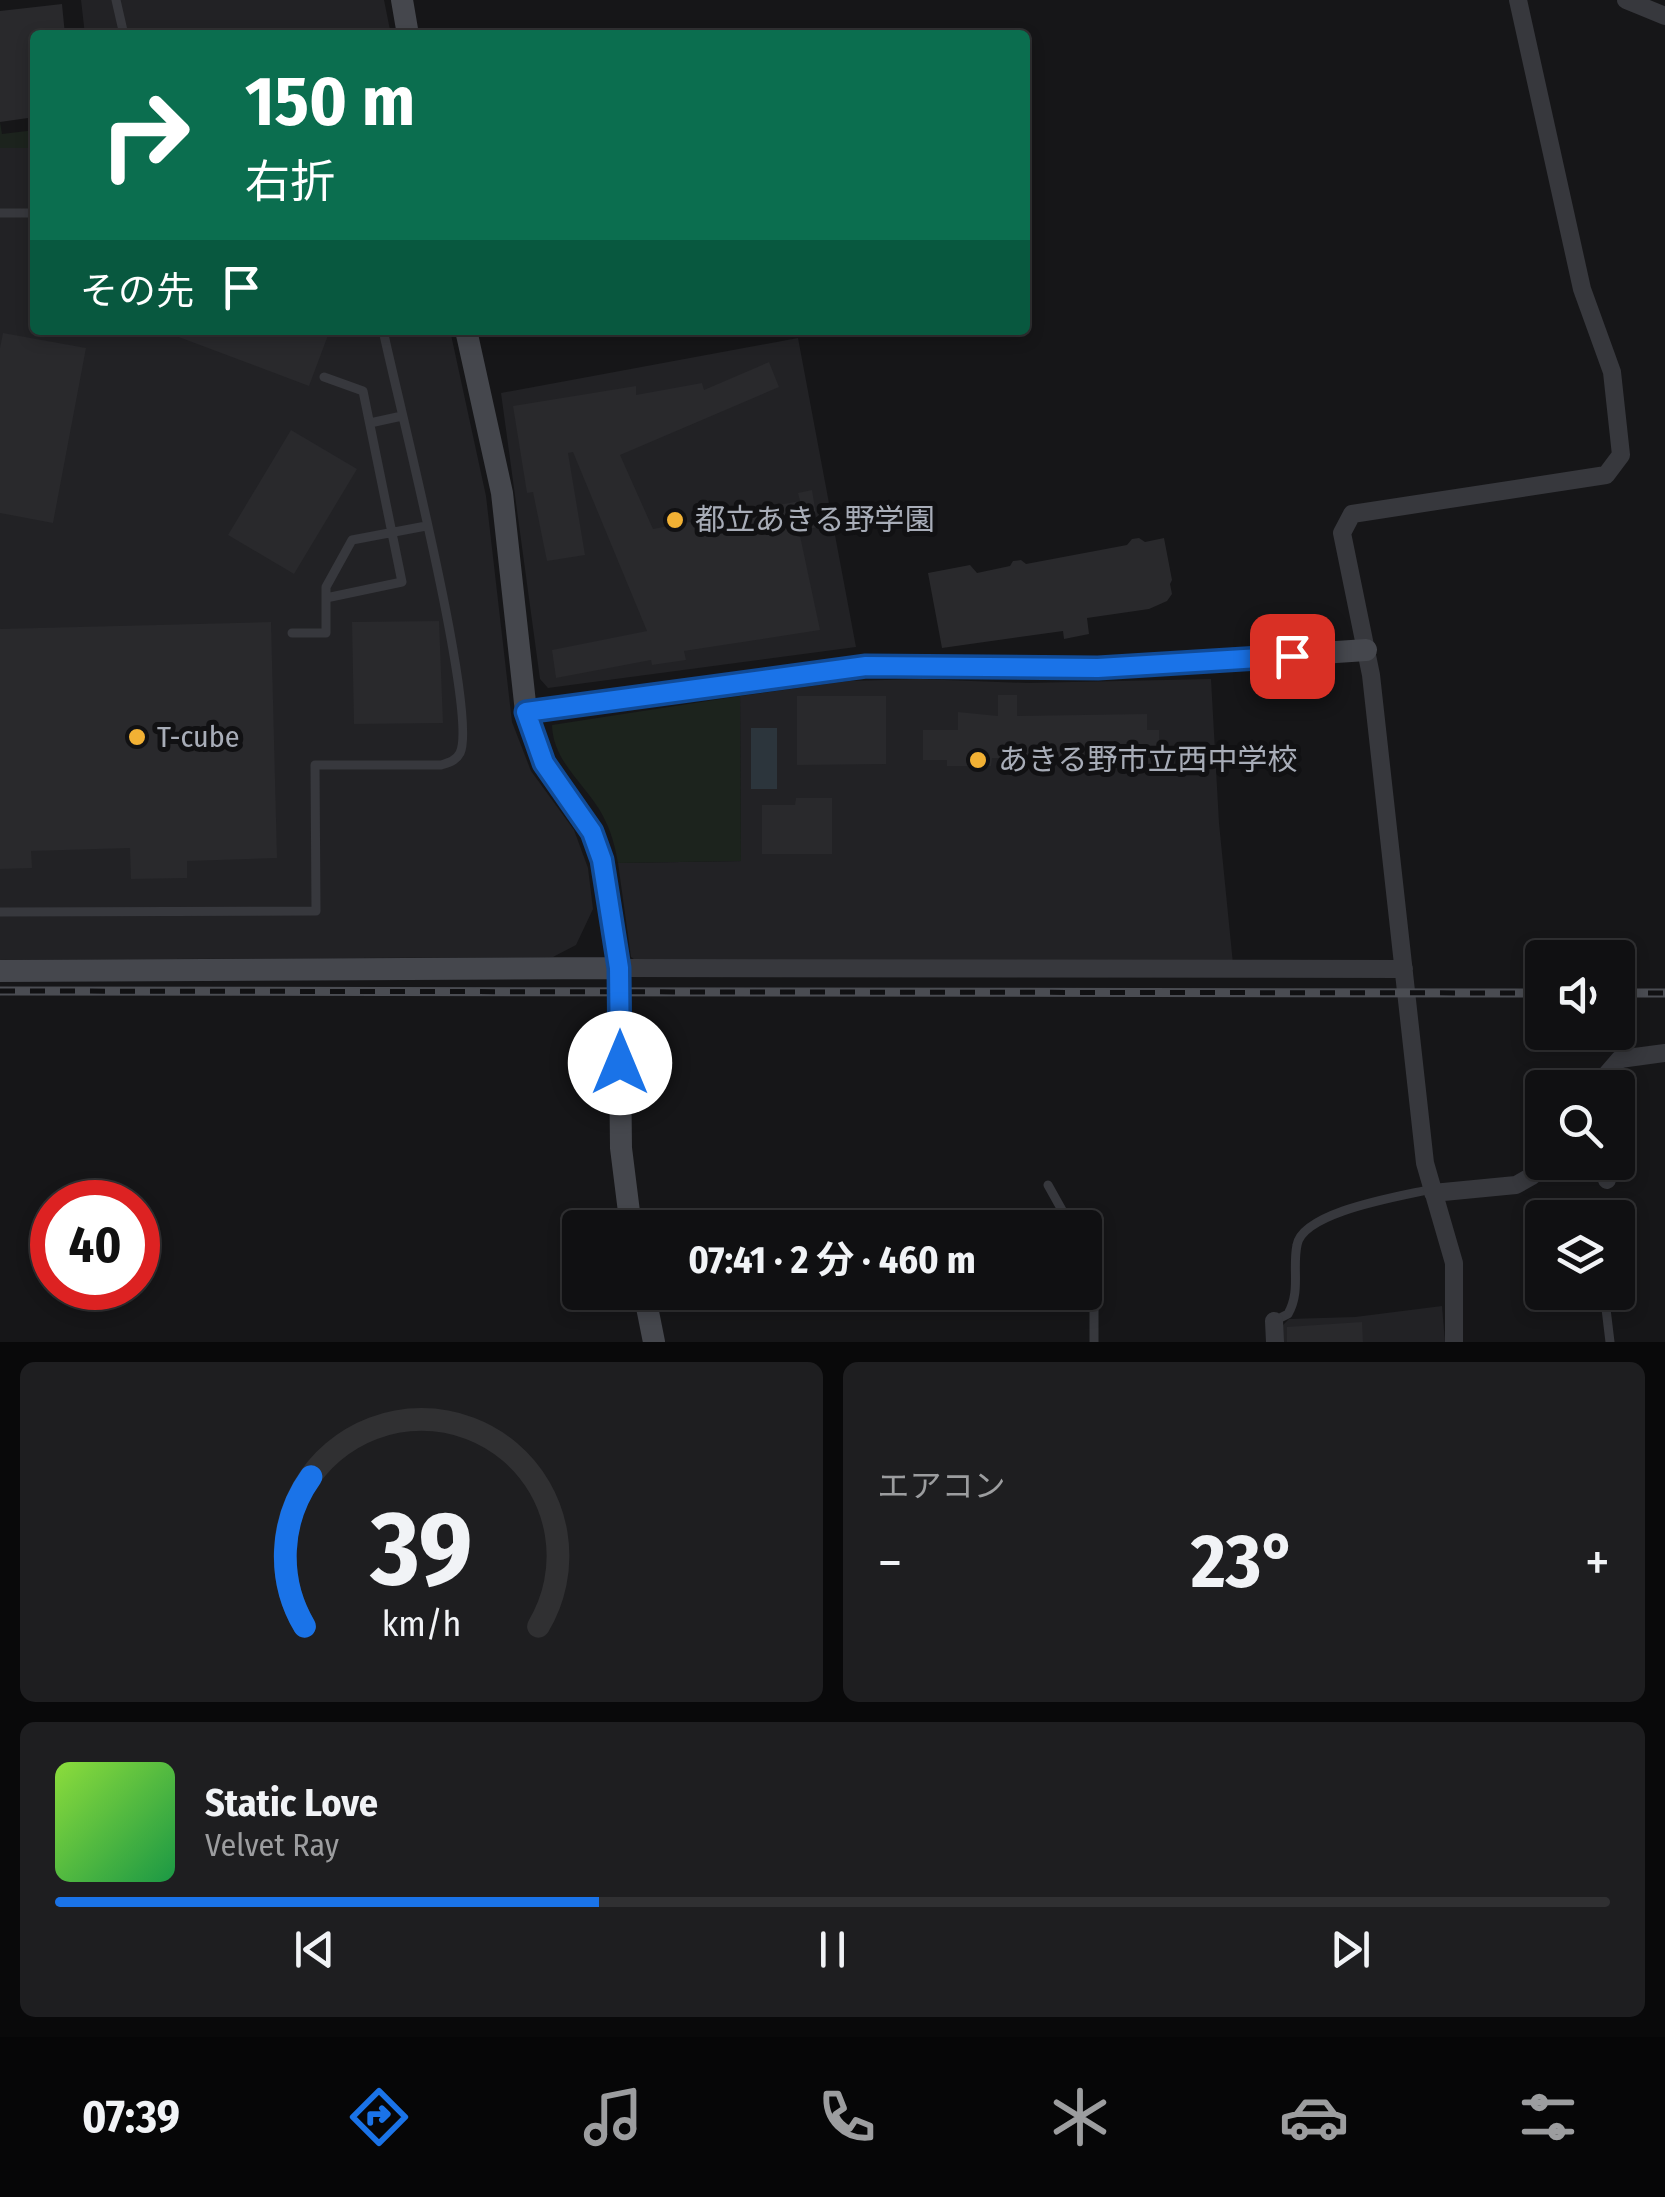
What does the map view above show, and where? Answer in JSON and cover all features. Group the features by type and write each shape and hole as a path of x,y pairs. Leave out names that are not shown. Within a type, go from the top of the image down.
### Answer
{"street":[{"path":"402,0 407,30"},
{"path":"1454,1342 1454,1263 1424,1163 1366,650 1342,532 1352,514 1606,475 1621,454 1612,372 1582,290 1518,0"},
{"path":"1626,0 1665,16"},
{"path":"467,335 502,493 526,712 544,763 580,812 597,846 619,968 621,1148 629,1210"},
{"path":"526,712 866,666 1115,668 1366,650"},
{"path":"0,971 1404,969"},
{"path":"1610,1070 1620,1059 1665,1053"},
{"path":"1432,1191 1516,1185 1525,1180"},
{"path":"648,1310 654,1342"},
{"path":"1274,1321 1275,1342"}],"lane":[{"path":"116,0 123,30"},
{"path":"0,213 30,213"},
{"path":"0,912 316,911 315,765 441,765 454,761 460,753 463,734 451,637 384,335"},
{"path":"324,377 362,391 402,582 326,598"},
{"path":"370,423 402,416"},
{"path":"292,633 326,632 326,586 352,540 426,526"},
{"path":"1620,1059 1621,1050"},
{"path":"1048,1185 1062,1210"},
{"path":"1274,1321 1288,1314 1293,1305 1297,1242 1302,1233 1348,1208 1432,1191"},
{"path":"1094,1310 1094,1342"},
{"path":"1606,1310 1610,1342"}],"shaded area":[{"path":"81,0 384,0 390,30 84,30"},
{"path":"0,122 2,134 30,131 30,148 0,148"},
{"path":"30,142 30,335 451,335 486,496 512,722 531,771 574,830 588,868 593,909 576,945 553,957 0,960 0,146"},
{"name":"都立あきる野学園","path":"798,338 856,647 548,688 540,679 501,393"},
{"name":"あきる野市立西中学校","path":"1211,679 1219,823 1233,964 639,963 631,957 618,863 741,861 740,696 849,681 1027,683"},
{"path":"740,696 741,861 618,863 606,822 564,762 552,725"},
{"path":"751,728 777,728 777,789 751,789"},
{"path":"1442,1306 1445,1342 1281,1342 1282,1326 1289,1319 1355,1317"}],"building":[{"path":"62,4 65,30 30,30 30,118 0,122 0,11"},
{"path":"3,333 86,348 53,523 0,513"},
{"path":"173,335 328,335 309,386"},
{"path":"769,362 779,387 620,455 653,529 800,501 798,493 812,490 818,527 799,531 820,630 684,651 686,660 652,665 651,660 556,678 552,650 647,631 573,452 568,453 585,555 547,561 533,492 527,493 513,406 636,386 636,395 702,383 704,390"},
{"path":"291,430 357,469 294,574 228,535"},
{"path":"1139,538 1145,542 1164,538 1172,580 1172,594 1167,601 1149,609 1087,618 1089,634 1064,639 1063,631 942,648 928,573 970,565 977,573 1010,566 1013,561 1026,564 1127,545"},
{"path":"439,621 443,723 354,724 352,622"},
{"name":"T-cube","path":"271,622 277,858 187,861 187,878 131,879 130,848 31,851 32,868 0,869 0,629"},
{"path":"998,695 1017,695 1017,716 1147,714 1147,730 1159,730 1159,766 1133,766 1133,758 992,758 991,766 947,766 947,760 923,760 923,730 958,730 958,712 998,716"},
{"path":"797,696 886,696 886,764 797,765"},
{"path":"796,798 832,798 832,854 762,854 762,805 795,805"},
{"path":"1362,1322 1363,1342 1287,1342 1287,1327"}],"railway":[{"path":"0,991 1525,993"},
{"path":"1635,993 1665,993"}],"place":[{"name":"都立あきる野学園","path":"675,520"},
{"name":"T-cube","path":"137,737"},
{"name":"あきる野市立西中学校","path":"978,760"}],"route":[{"path":"620,1063 619,968 602,860 592,832 544,763 526,712 866,666 1098,668 1292,656"}]}
